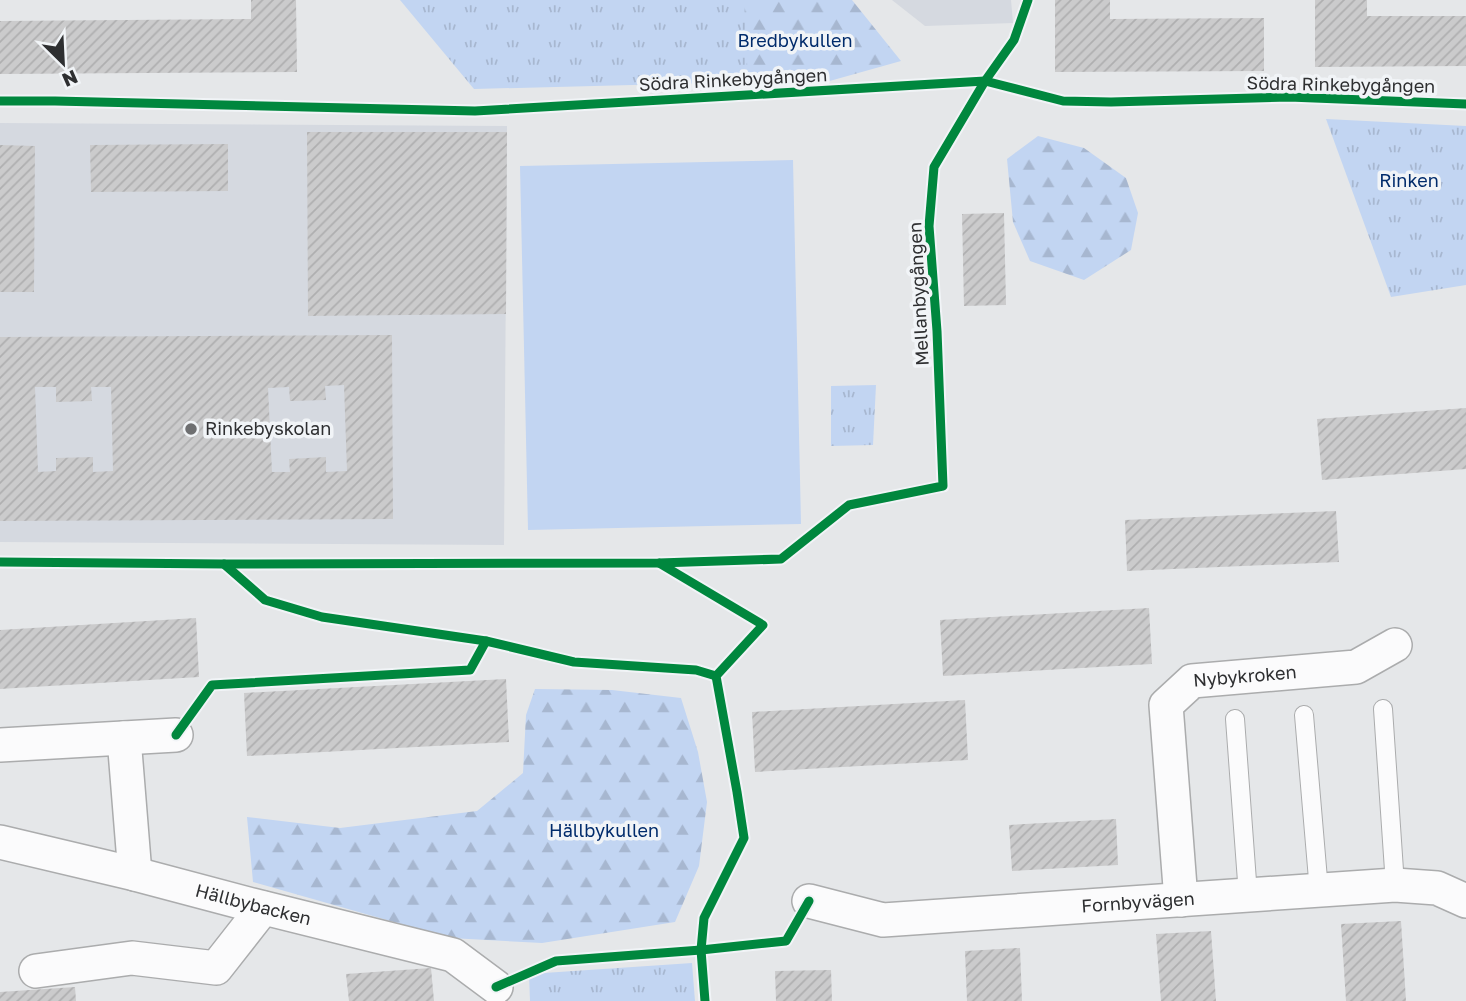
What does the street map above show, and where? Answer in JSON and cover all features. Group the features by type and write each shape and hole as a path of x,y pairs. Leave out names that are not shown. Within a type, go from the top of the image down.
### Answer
{"street":[{"name":"Nybykroken","path":"1181,900 1166,705 1192,681 1356,667 1395,645"},
{"path":"0,745 176,735"},
{"path":"124,738 135,874"},
{"name":"Hällbybacken","path":"0,842 453,955 493,994"},
{"name":"Fornbyvägen","path":"809,901 883,920 1395,885 1437,888 1466,901"},
{"path":"36,971 132,958 216,968 263,908"}],"lane":[{"path":"1383,709 1395,885"},
{"path":"1304,715 1319,891"},
{"path":"1235,719 1248,895"}],"shaded area":[{"path":"892,0 1011,0 1013,23 925,26"},
{"name":"Rinkebyskolan","path":"0,123 507,126 504,545 0,542"}],"green space":[{"name":"Bredbykullen","path":"400,0 744,0 748,82 474,89"},
{"name":"Bredbykullen","path":"490,0 852,0 901,61 819,84 478,74"},
{"name":"Rinken","path":"1326,119 1466,126 1466,285 1391,297"},
{"path":"1038,136 1084,148 1126,178 1138,213 1131,250 1084,280 1030,261 1013,222 1007,159"},
{"path":"793,160 801,524 528,530 520,166"},
{"path":"876,385 873,445 831,446 831,386"},
{"name":"Hällbykullen","path":"535,689 612,690 681,698 698,752 707,802 699,866 675,922 542,943 450,938 253,882 247,817 340,828 477,811 523,773 526,715"},
{"path":"692,963 695,1001 530,1001 529,974"}],"building":[{"path":"251,0 296,0 297,72 0,74 0,21 251,19"},
{"path":"1055,0 1110,0 1110,19 1264,18 1264,71 1055,72"},
{"path":"1315,0 1367,0 1367,16 1466,16 1466,66 1315,67"},
{"path":"307,132 507,132 506,314 308,316"},
{"path":"228,144 228,191 91,192 90,145"},
{"path":"0,145 35,146 34,292 0,292"},
{"path":"1004,213 1006,305 964,306 962,214"},
{"name":"Rinkebyskolan","path":"392,335 393,519 0,521 0,337","holes":["344,385 347,471 326,472 326,457 289,459 290,472 272,472 268,388 289,387 290,401 326,400 325,386","35,387 56,387 56,402 92,401 91,387 111,387 113,471 93,472 93,457 56,458 56,471 38,472"]},
{"path":"1466,408 1466,469 1322,480 1317,419"},
{"path":"1336,511 1339,562 1127,571 1125,520"},
{"path":"1149,608 1152,664 943,676 940,620"},
{"path":"196,618 199,677 0,689 0,630"},
{"path":"506,679 509,742 247,756 244,693"},
{"path":"965,700 968,760 755,772 752,712"},
{"path":"1116,819 1118,865 1012,871 1009,825"},
{"path":"1401,921 1406,1001 1346,1001 1341,924"},
{"path":"1211,931 1216,1001 1161,1001 1156,934"},
{"path":"1020,948 1022,1001 967,1001 965,951"},
{"path":"431,968 434,1001 349,1001 346,974"},
{"path":"831,970 832,1001 776,1001 775,971"},
{"path":"75,987 76,1001 0,1001 0,992"}],"cycle path":[{"name":"Mellanbygången","path":"0,562 659,563 781,559 849,505 943,486 937,331 929,226 934,167 985,81 1014,40 1028,0"},
{"name":"Södra Rinkebygången","path":"0,101 475,111 985,81 1063,101 1289,97 1466,104"},
{"path":"659,563 763,625 716,676 744,838 704,918 701,950 705,1001"},
{"path":"224,564 265,600 322,617 486,641 574,662 696,670 716,676"},
{"path":"176,735 212,685 470,670 486,641"},
{"path":"496,987 556,961 786,941 809,901"}],"place":[{"name":"Rinkebyskolan","path":"191,429"}]}
